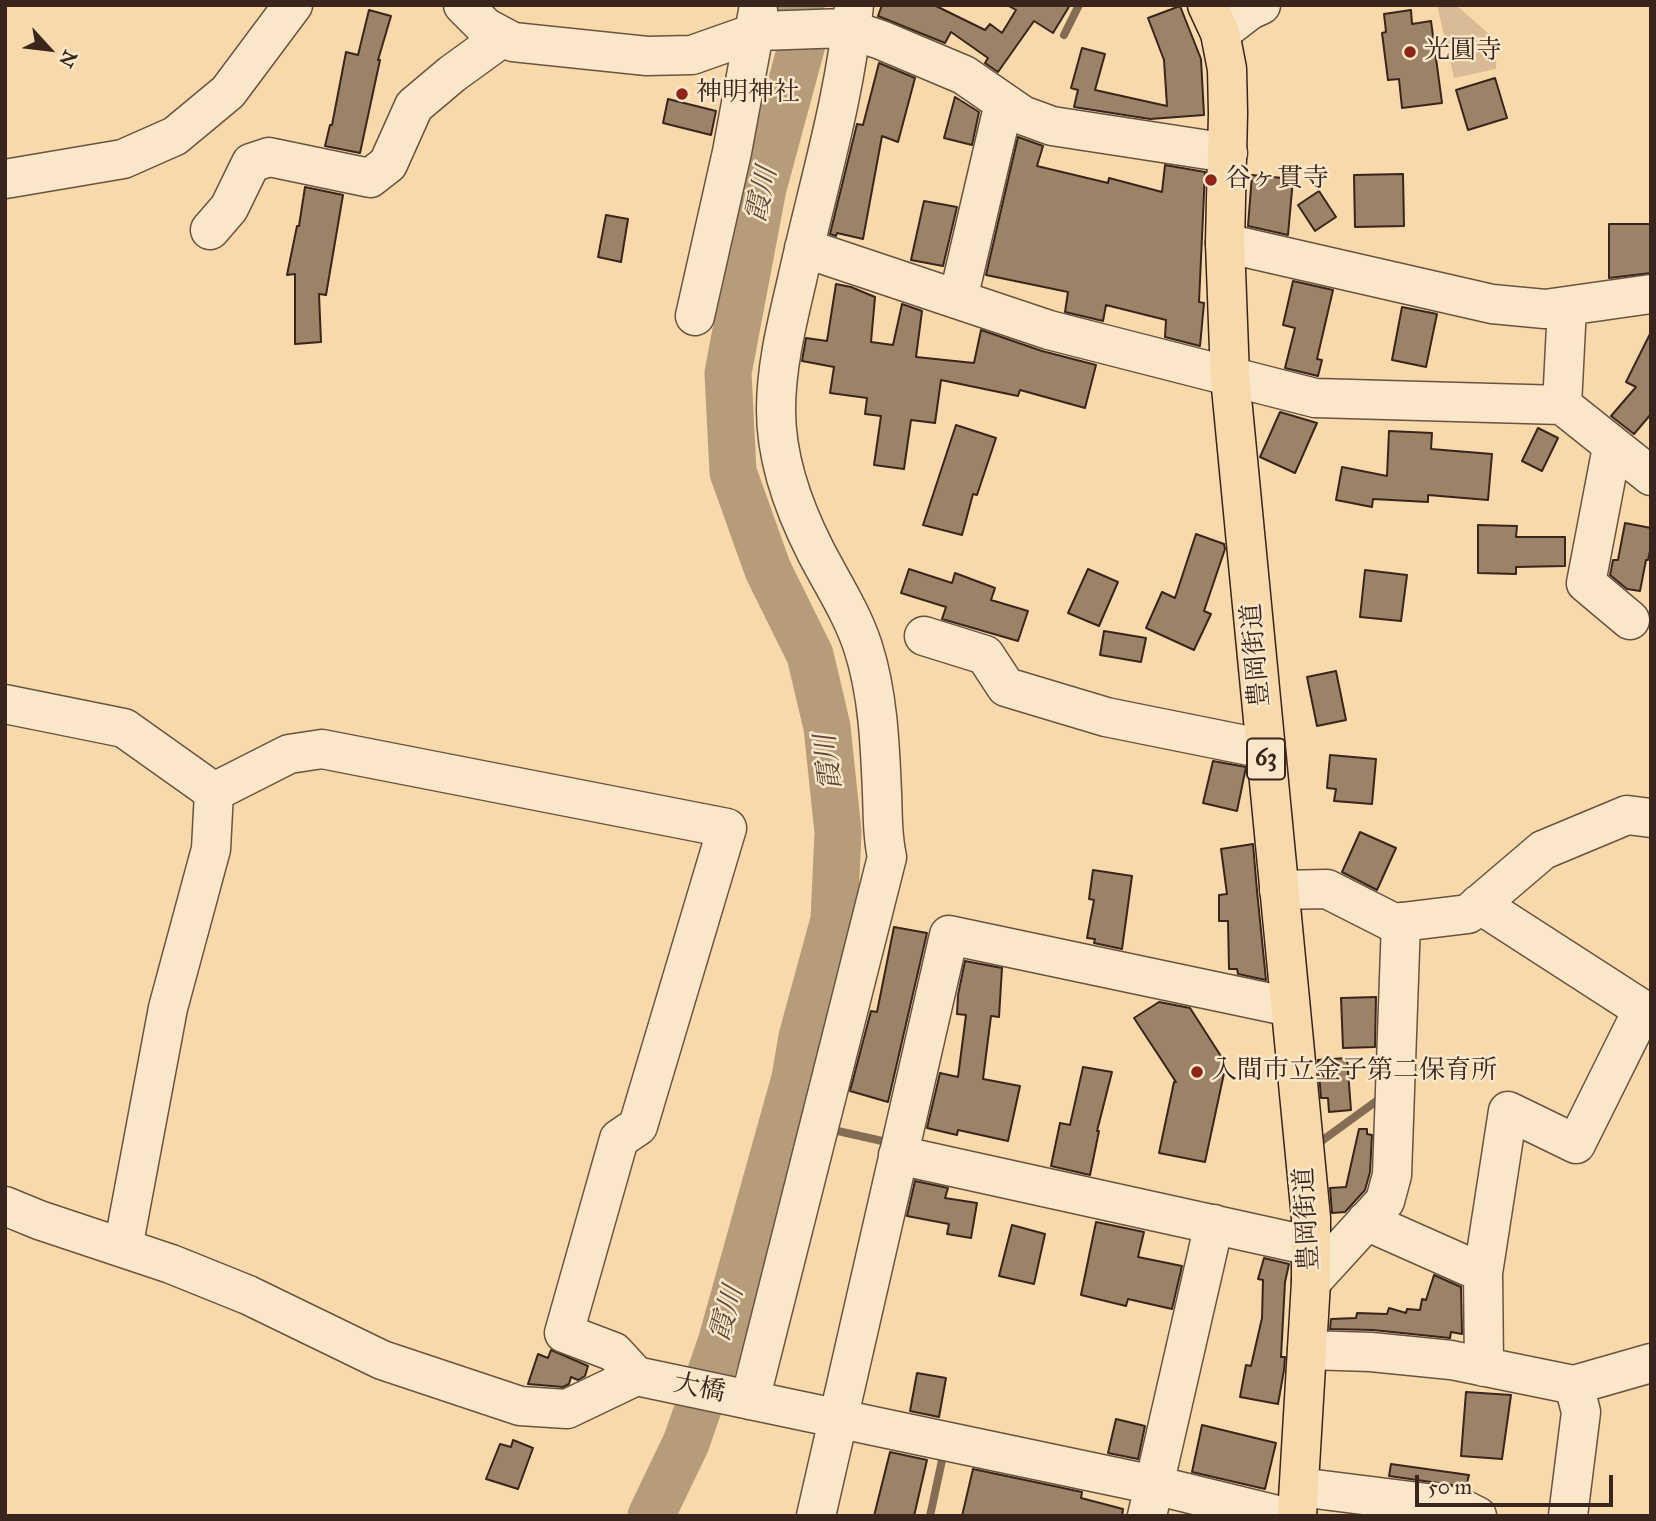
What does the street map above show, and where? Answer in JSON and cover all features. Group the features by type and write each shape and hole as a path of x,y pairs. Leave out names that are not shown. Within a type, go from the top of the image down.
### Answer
{"main road":[{"name":"豊岡街道","path":"1214,19 1227,69 1225,243 1230,377 1311,1218 1307,1350 1292,1506"}],"street":[{"path":"5,179 123,159 175,136 228,92 293,5"},
{"path":"463,5 485,27 513,42 647,56 692,55 758,23 850,21 881,40 964,75 1022,115 1052,126 1228,153"},
{"path":"1214,19 1261,5"},
{"path":"746,1399 887,857 883,836 876,705 863,647 846,606 815,551 799,515 778,447 776,411 779,362 835,124 850,21"},
{"path":"695,316 758,23"},
{"path":"210,230 229,208 251,163 269,157 370,178 388,164 414,106 503,37"},
{"path":"958,299 1004,103"},
{"path":"1225,243 1492,304 1545,309 1651,294"},
{"path":"804,248 1049,330 1315,398 1562,405 1651,476"},
{"path":"1562,405 1567,307"},
{"path":"1612,447 1586,583 1630,620"},
{"path":"924,636 985,656 1006,687 1106,717 1265,748"},
{"path":"5,704 124,728 215,792"},
{"path":"5,1206 171,1264 248,1295 382,1360 520,1406 567,1409 646,1378 614,1352 564,1333 619,1139 638,1126 727,828 322,749 289,754 215,792"},
{"path":"123,1248 168,1008 211,849 215,792"},
{"path":"1279,890 1327,889 1394,923 1468,914 1543,850 1627,815 1651,818"},
{"path":"1479,904 1646,1013 1576,1144 1508,1111 1483,1273 1484,1367"},
{"path":"898,1154 1214,1224 1311,1264 1366,1221 1385,1201 1392,1175 1401,922"},
{"path":"816,1516 949,935 1290,1007"},
{"path":"1366,1221 1483,1273"},
{"path":"1151,1500 1214,1224"},
{"path":"1307,1350 1371,1352 1451,1360 1574,1385 1651,1363"},
{"name":"大橋","path":"646,1378 838,1418 1151,1500 1292,1506 1459,1507 1477,1516"},
{"path":"1569,1516 1581,1412 1574,1385"}],"shaded area":[{"path":"1437,5 1456,5 1497,41 1496,69 1454,78"}],"building":[{"path":"882,5 934,5 985,30 990,24 1002,33 1016,10 1007,5 1070,5 1053,33 1034,21 998,72 985,63 988,58 951,32 945,43 878,16"},
{"path":"1180,6 1201,59 1204,115 1150,119 1074,107 1078,90 1071,88 1082,48 1105,54 1095,90 1167,106 1164,60 1148,18"},
{"path":"369,10 391,16 378,60 360,153 325,146 332,125 346,52 358,55"},
{"path":"1411,10 1412,24 1431,21 1442,103 1402,108 1399,79 1388,80 1382,33 1386,32 1384,14"},
{"path":"879,63 915,78 898,142 882,136 863,239 837,233 836,236 830,234 857,124 863,125"},
{"path":"1495,78 1507,118 1468,130 1456,90"},
{"path":"955,97 979,112 972,145 944,138"},
{"path":"668,99 716,111 711,135 663,123"},
{"path":"1018,137 1043,146 1037,166 1108,183 1109,178 1162,192 1165,165 1205,172 1199,302 1204,303 1200,346 1165,337 1166,320 1106,305 1103,321 1065,312 1068,292 986,275"},
{"path":"1403,174 1404,226 1355,227 1354,175"},
{"path":"1252,175 1293,179 1288,235 1248,226"},
{"path":"305,187 343,195 326,295 319,294 321,342 295,344 295,274 287,275"},
{"path":"1319,191 1336,217 1315,231 1298,205"},
{"path":"924,201 957,207 943,266 911,260"},
{"path":"606,215 628,219 621,262 598,257"},
{"path":"1609,224 1651,224 1651,273 1609,278"},
{"path":"1293,281 1333,290 1317,359 1322,360 1318,376 1285,368 1295,328 1283,325"},
{"path":"836,284 875,297 871,342 893,345 902,304 922,311 916,357 974,363 981,330 1042,351 1096,365 1085,408 1020,390 1018,396 941,380 935,423 911,420 904,469 874,465 881,416 865,414 867,398 830,393 834,367 802,361 806,338 827,341"},
{"path":"1402,307 1437,314 1426,367 1392,360"},
{"path":"1651,332 1651,414 1634,434 1611,416 1636,387 1626,382"},
{"path":"1280,412 1317,423 1295,473 1260,457"},
{"path":"956,425 996,438 977,495 973,494 962,535 923,525"},
{"path":"1538,428 1558,438 1542,471 1522,461"},
{"path":"1389,431 1432,433 1431,449 1492,454 1488,500 1428,495 1428,502 1373,499 1372,507 1336,500 1342,467 1387,476"},
{"path":"1625,523 1651,528 1651,546 1640,591 1627,589 1610,575 1613,560 1618,560"},
{"path":"1478,525 1517,526 1516,537 1565,537 1565,566 1516,567 1516,574 1478,573"},
{"path":"1196,534 1224,544 1225,549 1204,611 1211,614 1194,650 1146,628 1162,592 1175,598"},
{"path":"909,569 952,583 955,573 995,588 991,600 1028,611 1018,641 942,619 946,607 901,593"},
{"path":"1088,569 1118,582 1099,626 1068,613"},
{"path":"1365,570 1407,575 1401,621 1360,617"},
{"path":"1104,631 1146,638 1141,662 1100,655"},
{"path":"1336,671 1346,720 1317,726 1307,677"},
{"path":"1330,755 1376,759 1372,804 1334,801 1336,789 1327,788"},
{"path":"1213,761 1246,767 1237,811 1203,803"},
{"path":"1360,832 1396,848 1377,890 1342,872"},
{"path":"1253,844 1266,980 1238,974 1237,969 1229,969 1228,921 1219,921 1219,895 1227,894 1221,849"},
{"path":"1093,870 1132,876 1122,949 1094,943 1095,939 1087,938 1094,900 1089,899"},
{"path":"894,927 927,933 888,1102 850,1091 871,1011 877,1012"},
{"path":"965,961 1002,968 999,1017 991,1016 983,1079 1020,1086 1008,1141 958,1130 957,1135 927,1128 940,1073 958,1077 966,1015 957,1014 958,995"},
{"path":"1376,997 1375,1047 1343,1048 1341,998"},
{"name":"入間市立金子第二保育所","path":"1159,1002 1190,1008 1226,1064 1205,1162 1159,1153 1176,1082 1134,1018"},
{"path":"1347,1058 1351,1110 1329,1112 1328,1098 1321,1098 1318,1060"},
{"path":"1083,1067 1112,1072 1097,1131 1090,1175 1051,1166 1060,1123 1070,1125"},
{"path":"1359,1129 1367,1129 1367,1134 1372,1135 1370,1172 1365,1190 1345,1212 1332,1213 1330,1188 1346,1187"},
{"path":"915,1181 948,1188 945,1198 977,1203 971,1238 947,1234 949,1224 907,1216"},
{"path":"1096,1222 1144,1232 1138,1257 1182,1266 1172,1309 1128,1299 1126,1306 1081,1295"},
{"path":"1012,1225 1045,1234 1034,1284 999,1276"},
{"path":"1264,1258 1289,1264 1285,1282 1281,1357 1285,1357 1284,1370 1278,1404 1240,1397 1246,1365 1251,1366 1262,1318 1263,1280 1258,1279"},
{"path":"1434,1275 1461,1287 1462,1334 1451,1332 1450,1338 1373,1330 1330,1329 1331,1319 1356,1318 1357,1313 1387,1314 1389,1308 1406,1313 1407,1309 1420,1310 1422,1299 1426,1300"},
{"path":"551,1350 588,1366 585,1376 578,1380 571,1377 569,1384 563,1387 528,1384 538,1354 548,1358"},
{"path":"917,1373 946,1378 939,1417 910,1411"},
{"path":"1466,1392 1511,1395 1502,1459 1461,1456"},
{"path":"1116,1419 1145,1426 1138,1459 1108,1453"},
{"path":"1202,1425 1276,1443 1265,1489 1192,1472"},
{"path":"513,1440 533,1448 518,1489 486,1479 500,1444 511,1447"},
{"path":"890,1452 927,1460 914,1516 874,1516"},
{"path":"1391,1464 1469,1475 1466,1487 1389,1476"},
{"path":"973,1469 1082,1492 1081,1498 1123,1509 1122,1516 962,1516"}],"waterway":[{"name":"霞川","path":"651,1516 686,1443 721,1343 795,1078 802,1037 834,920 838,832 827,727 810,655 768,570 733,472 728,373 763,188 802,44 801,5"},
{"path":"1064,35 1079,5"},
{"path":"1316,1145 1382,1097"},
{"path":"782,1118 809,1124"},
{"path":"829,1129 891,1143"},
{"path":"930,1516 944,1451"}],"place":[{"name":"光圓寺","path":"1410,52"},
{"name":"神明神社","path":"682,94"},
{"name":"谷ヶ貫寺","path":"1211,180"},
{"name":"入間市立金子第二保育所","path":"1197,1072"}]}
